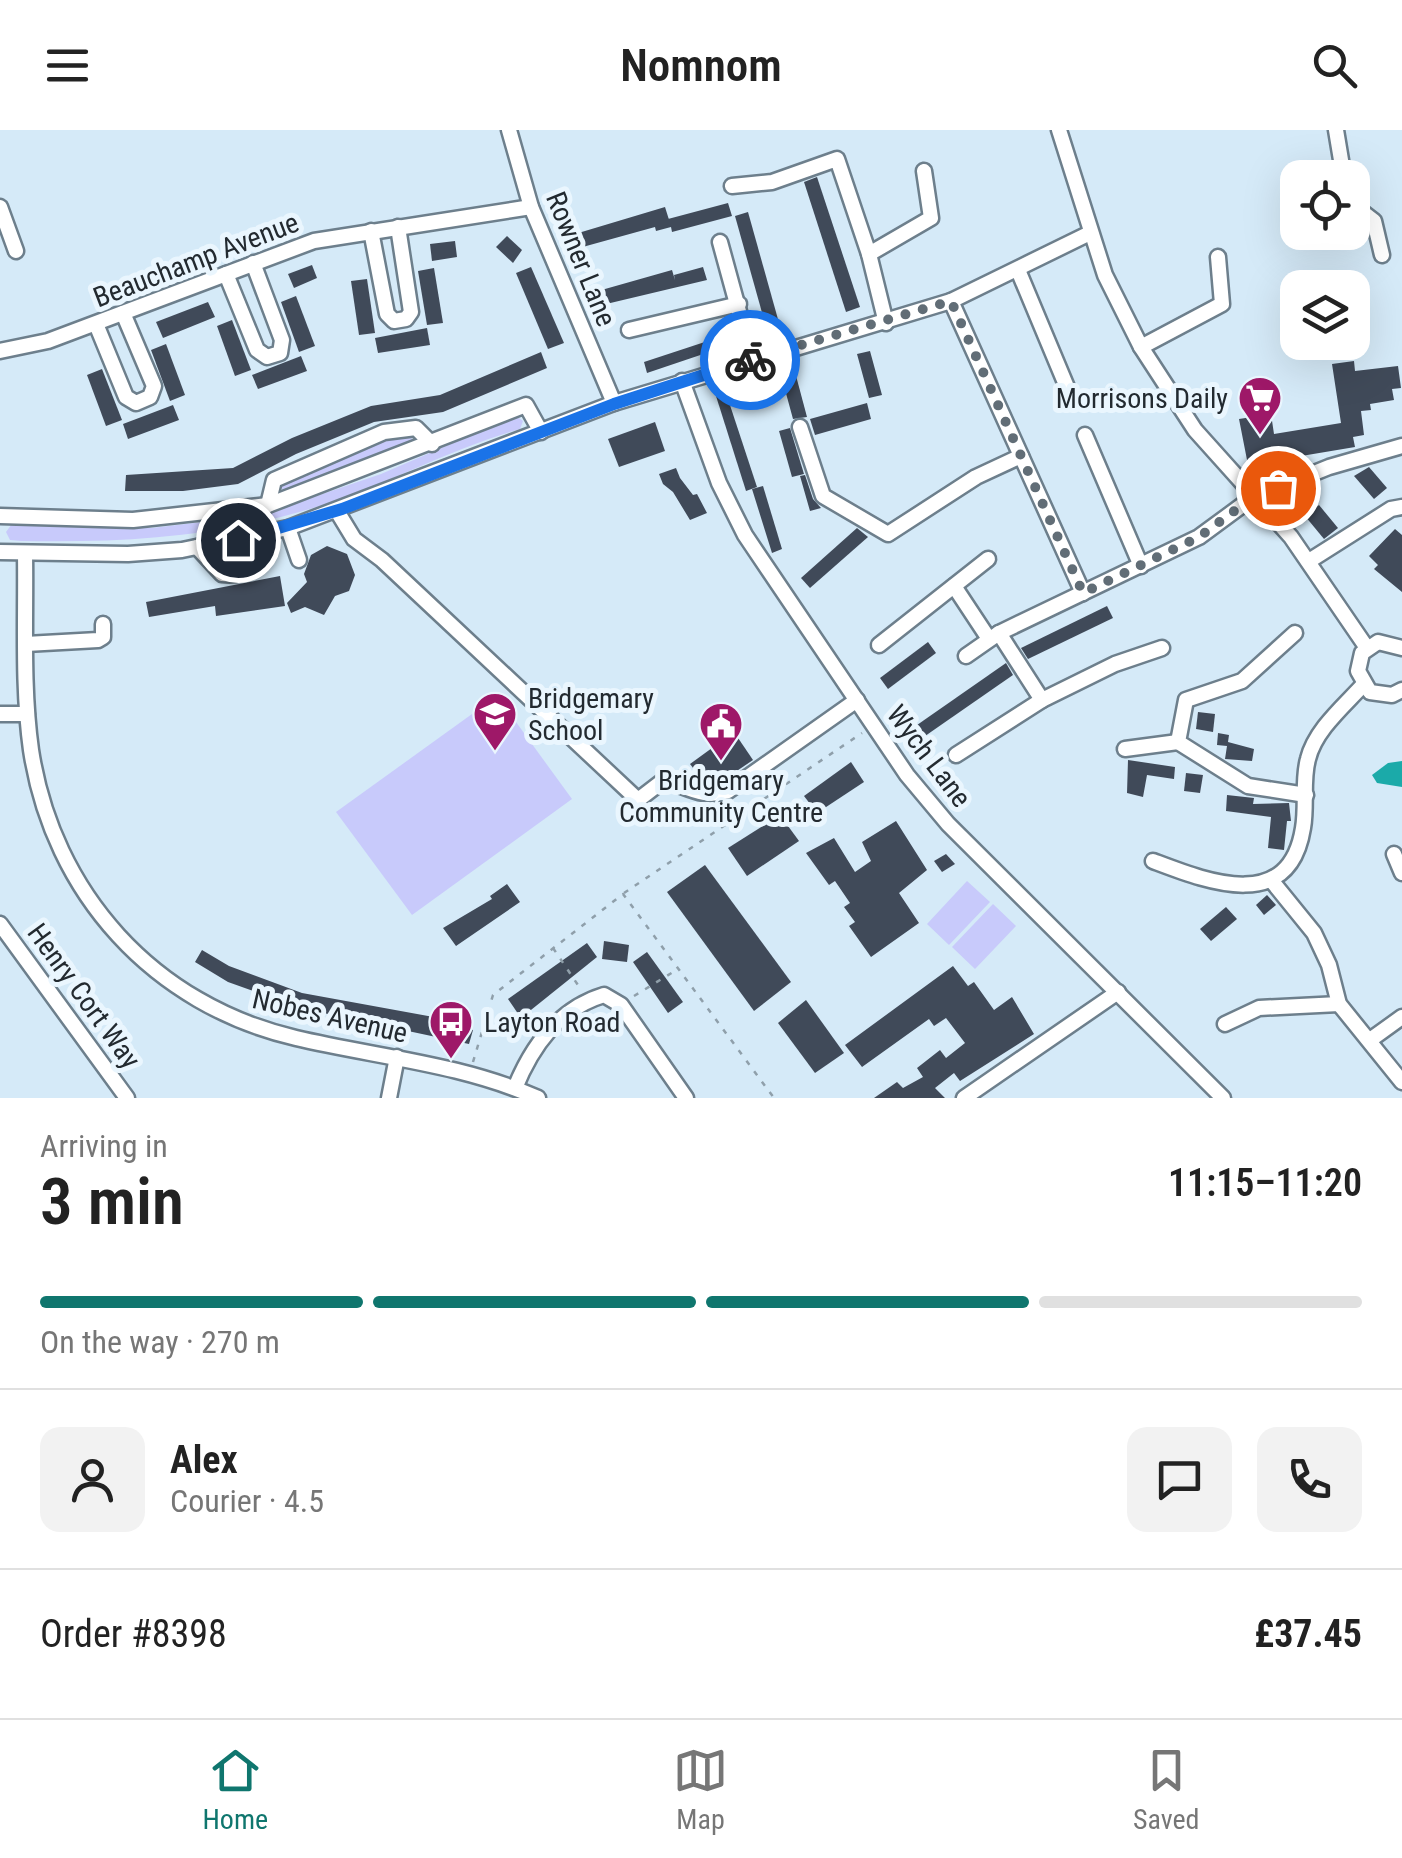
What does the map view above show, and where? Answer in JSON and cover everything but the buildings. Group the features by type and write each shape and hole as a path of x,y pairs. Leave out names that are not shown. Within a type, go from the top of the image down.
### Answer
{"street":[{"name":"Rowner Lane","path":"510,130 531,207 614,404"},
{"path":"1059,130 1090,233 1120,310 1141,346 1195,430 1309,562 1367,648"},
{"path":"1336,130 1341,160"},
{"path":"732,186 772,182 837,159 869,254 886,323"},
{"path":"869,254 931,218 924,171"},
{"path":"0,207 16,251"},
{"name":"Beauchamp Avenue","path":"0,352 26,348 96,324 314,241 531,207"},
{"path":"1370,218 1382,255"},
{"path":"371,231 387,314 394,321 406,319 412,312 398,228"},
{"path":"0,552 128,554 196,547 288,528 614,404 951,301 1090,233"},
{"path":"720,242 752,360"},
{"path":"1141,346 1222,304 1218,256"},
{"path":"226,274 257,350 267,357 280,352 282,340 253,263"},
{"path":"1018,270 1069,392"},
{"path":"951,301 1083,593"},
{"path":"630,330 738,304"},
{"path":"96,324 126,397 136,402 150,397 154,386 123,313"},
{"name":"Wych Lane","path":"682,381 719,483 745,535 874,725 948,824 1224,1098"},
{"path":"0,516 133,520 268,506 526,405 542,432"},
{"path":"800,427 822,496 888,534 976,477 1021,456"},
{"path":"268,506 274,480 384,432 416,428 432,444"},
{"path":"1085,435 1141,566"},
{"path":"966,656 994,636 1199,537 1252,498 1401,443"},
{"path":"1309,562 1391,509 1402,506"},
{"path":"337,511 354,539 642,803 664,780 696,793 714,796 728,791 857,700"},
{"path":"288,528 299,560"},
{"path":"196,547 222,574 241,573 262,562 269,552 268,533"},
{"name":"Nobes Avenue","path":"25,553 27,714 39,789 57,844 100,916 149,968 211,1009 255,1027 397,1057 515,1088 538,1098"},
{"path":"879,645 988,558"},
{"path":"954,586 1042,700"},
{"path":"26,644 98,640 103,637 103,624"},
{"path":"1178,742 1186,700 1242,681 1295,633"},
{"path":"1400,644 1378,642 1367,648 1358,662 1364,686 1381,696 1402,690"},
{"path":"956,756 1042,700 1115,664 1162,648"},
{"path":"1153,861 1215,884 1248,886 1271,880 1290,860 1303,832 1308,757 1327,724 1364,686"},
{"path":"0,714 27,714"},
{"path":"1125,750 1178,742 1248,786 1306,796"},
{"path":"1394,854 1402,873"},
{"path":"1271,880 1314,934 1329,964 1339,1004 1402,1082"},
{"name":"Henry Cort Way","path":"0,924 127,1098"},
{"path":"964,1098 1118,992"},
{"path":"515,1088 539,1038 589,1000 604,995 620,1005 686,1098"},
{"path":"1225,1024 1258,1008 1339,1004"},
{"path":"1370,1040 1402,1017"},
{"path":"389,1098 397,1057"}],"path":[{"path":"622,894 874,725"},
{"path":"553,947 589,1000"},
{"path":"620,1005 678,969"}],"shaded area":[{"path":"516,416 523,421 520,429 326,504 250,524 175,536 99,541 10,540 6,532 14,521 152,528 261,515 381,474"},
{"path":"409,436 413,440 383,457 283,492 279,481 382,437"},
{"path":"497,696 572,799 412,915 336,812"},
{"path":"1402,761 1402,787 1377,783 1372,775 1388,763"},
{"path":"967,881 990,902 949,945 927,924"},
{"path":"993,904 1016,926 975,969 952,947"}],"way so far":[{"path":"750,360 951,301 1083,593 1199,537 1252,498 1278,488"}],"place":[{"name":"Morrisons Daily","path":"1260,436"},
{"name":"Bridgemary School","path":"495,752"},
{"name":"Bridgemary Community Centre","path":"721,762"},
{"name":"Layton Road","path":"451,1060"}],"route":[{"path":"238,540 288,528 614,404 750,360"}]}
